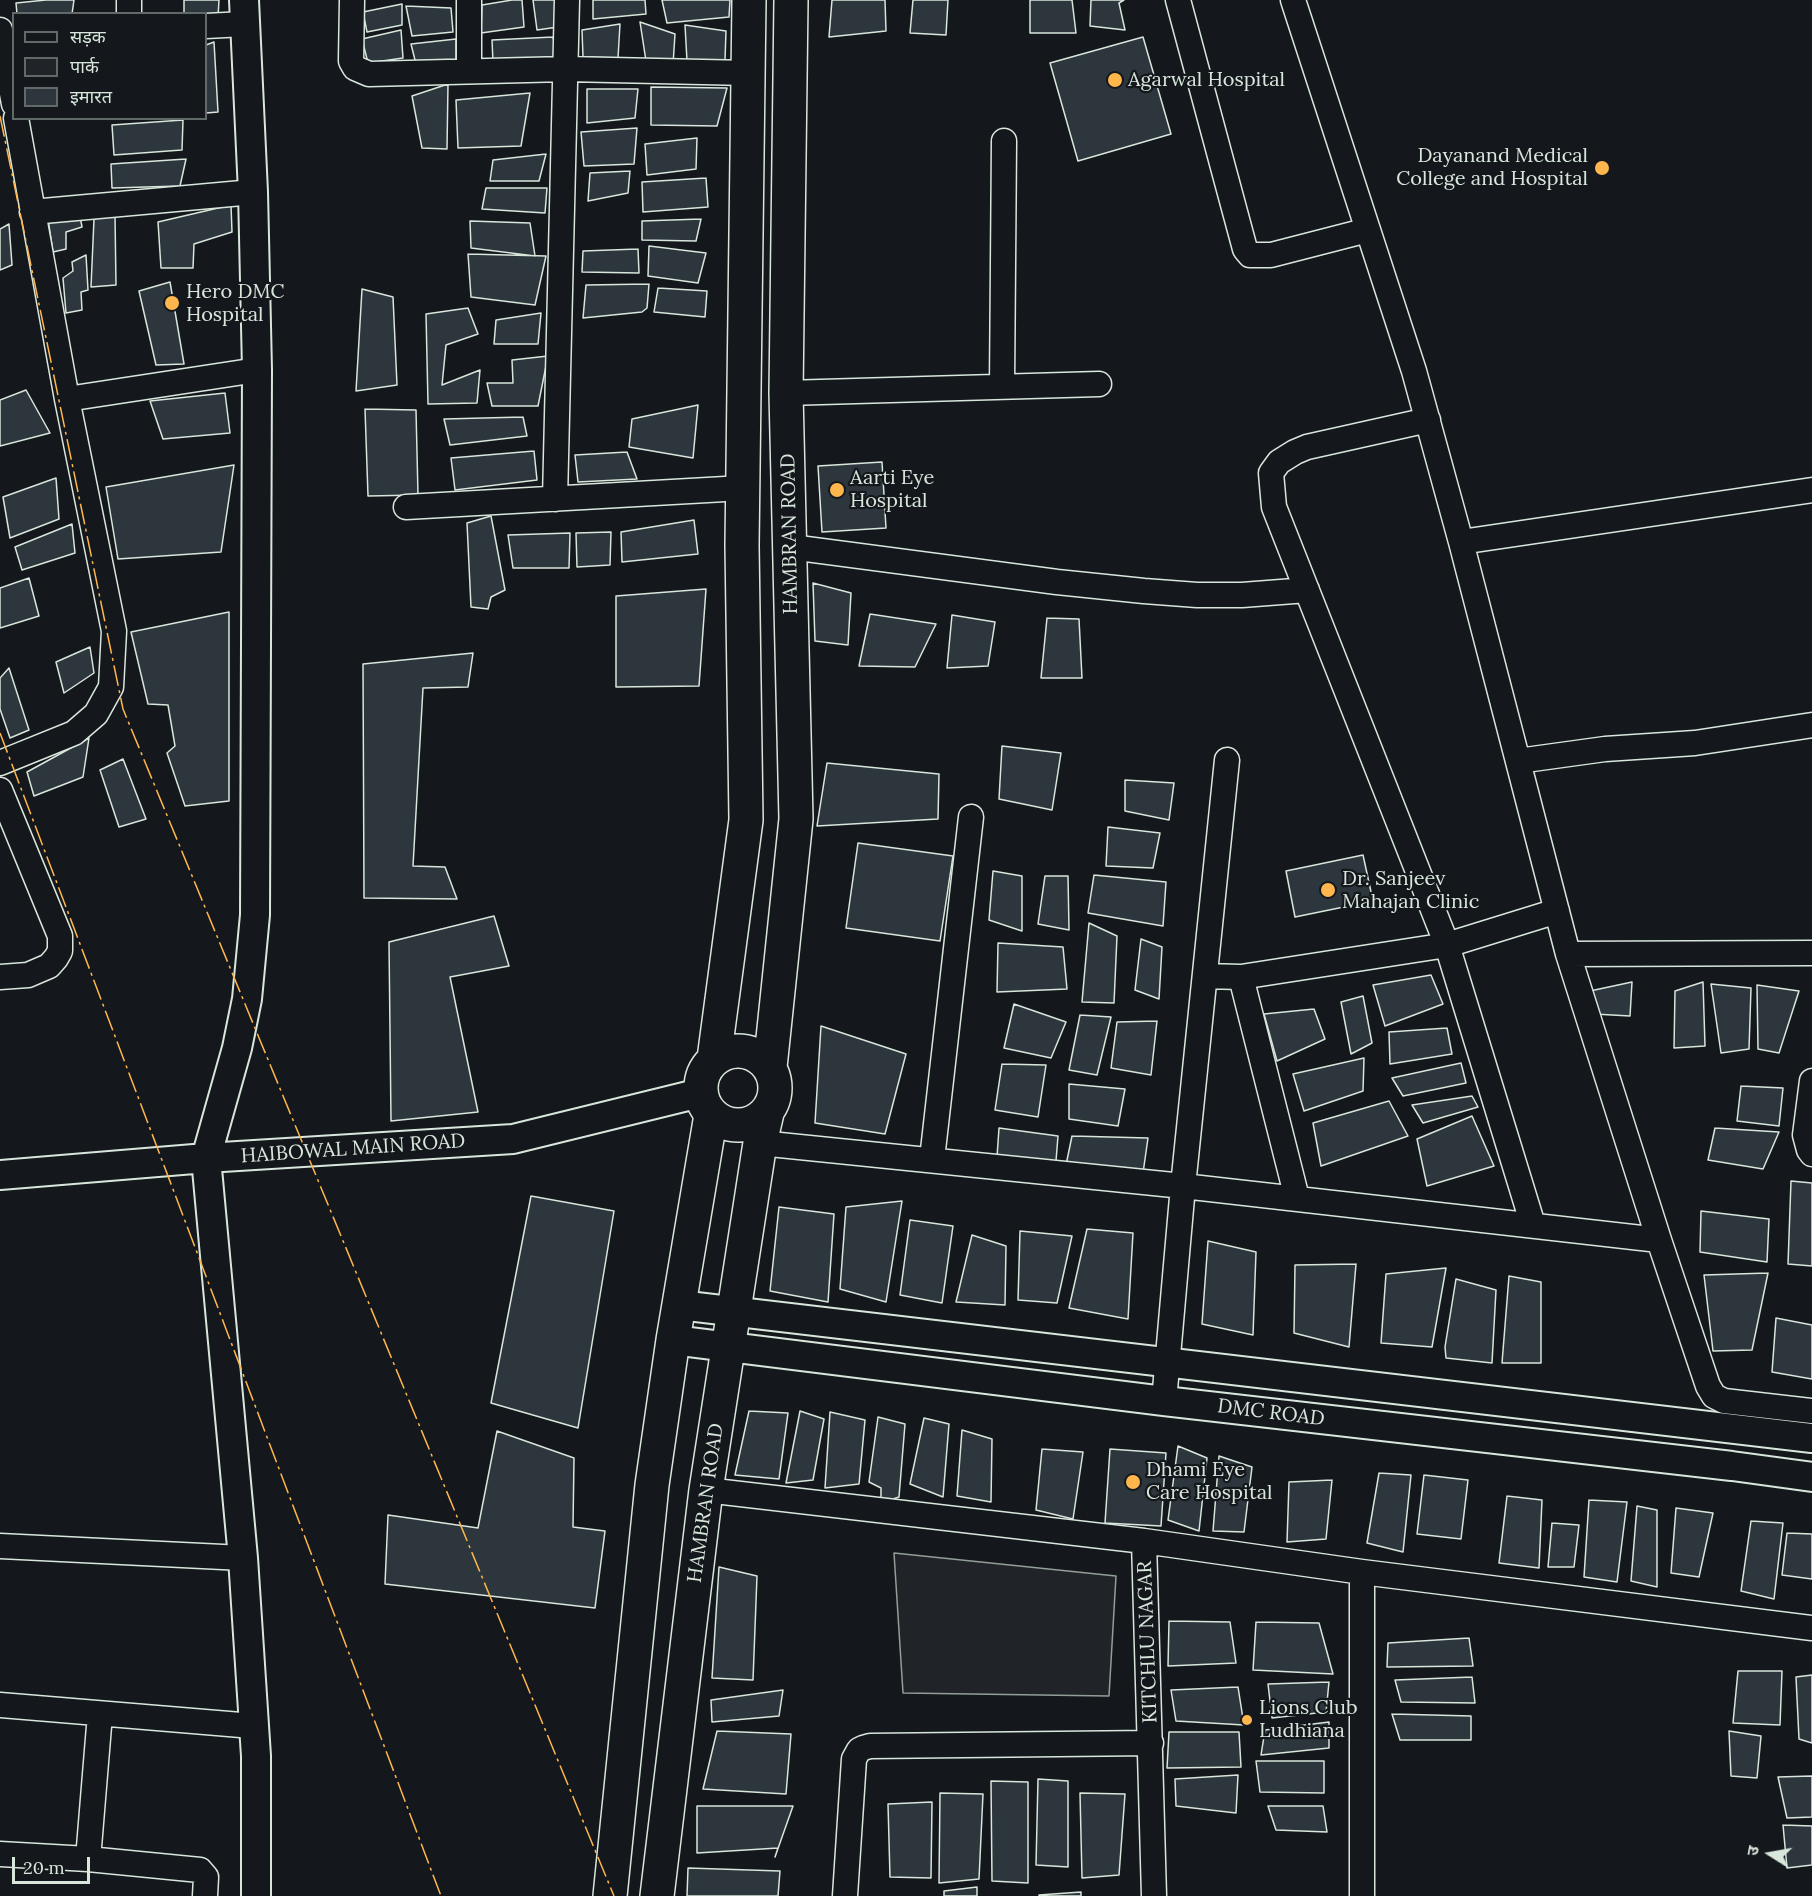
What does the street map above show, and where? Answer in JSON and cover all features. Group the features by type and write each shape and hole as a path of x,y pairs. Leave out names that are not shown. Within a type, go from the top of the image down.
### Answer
{"main road":[{"path":"714,1059 746,820 743,488 749,0"},
{"name":"HAMBRAN ROAD","path":"770,1067 796,819 786,393 791,0"},
{"path":"610,1896 652,1485 706,1104 702,1080 706,1068 714,1059 738,1050 750,1052 770,1067 775,1078 776,1090 763,1128"},
{"path":"706,1104 721,1122 733,1126 758,1121 763,1128"},
{"name":"HAMBRAN ROAD","path":"657,1896 706,1490 763,1128"}],"street":[{"path":"352,0 351,61 355,68 369,74 566,69 748,73"},
{"path":"469,0 470,70"},
{"path":"555,499 567,0"},
{"path":"1178,0 1245,249 1250,255 1271,255 1368,230"},
{"path":"1293,0 1428,420 1568,954 1708,1386 1714,1396 1725,1401 1812,1411"},
{"path":"207,26 244,12 253,192 257,370 255,915 247,999 237,1048 206,1158 243,1558 256,1756 256,1896"},
{"path":"6,39 12,88"},
{"path":"0,763 74,733 96,714 111,687 114,631 67,399 16,120"},
{"path":"1002,386 1004,141"},
{"path":"32,212 253,192"},
{"path":"67,399 257,370"},
{"path":"786,393 1099,384"},
{"path":"1428,420 1307,447 1279,462 1271,473 1274,507 1447,945 1533,1225"},
{"path":"406,507 743,488"},
{"path":"1461,542 1812,490"},
{"path":"791,547 1143,591 1242,595 1307,590"},
{"path":"1518,761 1605,749 1695,743 1812,725"},
{"path":"1164,1401 1183,1186 1227,760"},
{"path":"0,790 60,936 60,951 49,966 28,975 0,977"},
{"path":"932,1159 971,817"},
{"path":"1205,976 1241,977 1447,945 1557,911"},
{"path":"1568,954 1812,953"},
{"path":"1241,977 1297,1198"},
{"path":"1812,1081 1805,1135 1812,1154"},
{"name":"HAIBOWAL MAIN ROAD","path":"0,1176 206,1158 513,1139 706,1104"},
{"path":"763,1128 932,1159 1659,1239"},
{"path":"679,1305 1812,1438"},
{"name":"DMC ROAD","path":"673,1340 1164,1401 1812,1477"},
{"name":"KITCHLU NAGAR","path":"706,1490 1144,1541 1151,1743 870,1746 863,1748 859,1750 854,1760 845,1896"},
{"path":"1144,1541 1362,1572 1812,1628"},
{"path":"0,1546 243,1558"},
{"path":"1362,1572 1362,1896"},
{"path":"0,1705 253,1726"},
{"path":"88,1859 100,1714"},
{"path":"1151,1743 1154,1896"},
{"path":"0,1854 88,1859 200,1870 206,1877 205,1896"}],"green space":[{"path":"894,1553 1116,1576 1109,1696 903,1693"}],"building":[{"path":"74,0 72,12 17,12 16,3"},
{"path":"184,0 219,0 218,17 207,17 207,12 184,12"},
{"path":"522,0 524,27 481,33 482,5"},
{"path":"533,0 555,0 558,27 537,30"},
{"path":"593,0 645,0 646,14 593,19"},
{"path":"662,0 730,0 729,17 667,23"},
{"path":"832,0 885,0 886,31 829,37"},
{"path":"913,0 948,0 946,35 910,33"},
{"path":"1030,0 1072,0 1076,33 1030,33"},
{"path":"1091,0 1124,0 1119,3 1125,30 1090,26"},
{"path":"402,4 402,25 367,32 363,12"},
{"path":"406,6 451,8 453,32 412,36"},
{"path":"640,22 675,34 673,65 646,61"},
{"path":"620,24 618,58 583,57 582,30"},
{"path":"685,25 726,31 725,60 687,61"},
{"path":"401,30 403,58 368,63 362,39"},
{"path":"553,37 558,60 493,63 492,40"},
{"path":"1143,37 1171,134 1078,161 1050,63"},
{"path":"456,39 456,60 416,64 411,44"},
{"path":"214,42 218,112 207,113 207,45"},
{"path":"448,84 447,149 422,148 412,96"},
{"path":"651,87 727,88 717,126 651,125"},
{"path":"587,89 638,89 635,118 587,123"},
{"path":"530,93 521,146 458,148 456,100"},
{"path":"183,120 182,150 114,155 112,125"},
{"path":"637,128 634,164 584,166 581,132"},
{"path":"697,138 696,169 647,175 645,144"},
{"path":"546,154 539,181 490,181 493,160"},
{"path":"186,159 180,186 112,188 111,164"},
{"path":"630,171 628,193 588,201 590,173"},
{"path":"706,178 708,207 643,212 642,182"},
{"path":"486,188 547,188 545,213 482,209"},
{"path":"231,205 232,232 194,244 193,268 161,268 158,222"},
{"path":"115,215 116,285 91,287 94,219"},
{"path":"80,216 82,227 66,232 66,249 53,252 48,219"},
{"path":"701,219 696,241 642,240 642,221"},
{"path":"470,221 530,223 535,256 471,248"},
{"path":"9,224 12,265 0,270 0,229"},
{"path":"649,246 706,253 698,283 648,276"},
{"path":"638,249 639,273 582,272 583,251"},
{"path":"468,254 546,256 535,305 471,297"},
{"path":"86,255 88,290 81,292 82,310 66,313 63,278 73,271 72,262"},
{"path":"170,282 184,364 156,365 139,291"},
{"path":"649,284 647,308 642,312 583,318 586,285"},
{"path":"658,288 707,291 705,317 654,312"},
{"path":"362,289 393,297 397,385 356,391"},
{"path":"468,308 478,334 446,345 442,385 480,370 477,403 428,404 426,314"},
{"path":"541,313 538,344 494,344 496,320"},
{"path":"548,356 538,406 492,406 487,383 513,383 512,360"},
{"path":"26,390 50,433 0,446 0,400"},
{"path":"225,393 230,433 163,439 150,401"},
{"path":"698,405 693,458 629,447 632,419"},
{"path":"365,409 416,410 418,495 368,496"},
{"path":"523,417 527,436 450,445 444,419"},
{"path":"534,451 537,480 455,490 451,458"},
{"path":"627,452 637,479 578,482 575,455"},
{"path":"882,462 886,528 822,532 818,466"},
{"path":"234,465 221,552 118,559 106,487"},
{"path":"56,478 59,519 10,538 3,497"},
{"path":"491,516 505,590 491,597 488,609 471,607 467,523"},
{"path":"694,520 698,554 622,562 621,532"},
{"path":"72,524 75,553 22,570 15,547"},
{"path":"611,532 610,565 577,567 576,533"},
{"path":"570,533 569,568 513,568 508,535"},
{"path":"29,578 39,616 0,628 0,588"},
{"path":"813,583 851,593 848,645 815,641"},
{"path":"706,589 699,686 616,687 616,596"},
{"path":"229,612 229,801 185,806 167,753 175,746 168,705 148,704 131,632"},
{"path":"870,614 936,624 915,667 859,666"},
{"path":"952,615 995,622 988,666 947,668"},
{"path":"1047,618 1079,619 1082,678 1041,678"},
{"path":"90,647 94,673 64,693 56,662"},
{"path":"473,653 468,687 423,688 413,866 445,867 457,899 364,898 363,664"},
{"path":"9,668 29,730 10,738 0,709 0,678"},
{"path":"89,738 83,777 34,796 27,772"},
{"path":"1002,746 1061,753 1052,810 999,799"},
{"path":"123,759 146,819 119,827 100,770"},
{"path":"827,763 939,774 938,819 817,826"},
{"path":"1125,780 1174,783 1169,820 1125,811"},
{"path":"1108,827 1160,833 1153,868 1106,866"},
{"path":"858,843 953,856 940,941 846,928"},
{"path":"1363,855 1373,901 1295,917 1286,871"},
{"path":"993,871 1022,876 1022,931 989,920"},
{"path":"1094,875 1166,882 1163,926 1088,913"},
{"path":"1045,876 1068,876 1069,930 1038,924"},
{"path":"494,916 509,966 450,977 478,1112 391,1121 389,942"},
{"path":"1089,923 1117,936 1114,1003 1082,1002"},
{"path":"1141,939 1162,947 1159,999 1135,990"},
{"path":"998,943 1063,947 1067,989 997,992"},
{"path":"1431,975 1443,1004 1385,1026 1373,985"},
{"path":"1632,982 1630,1016 1594,1014 1590,991"},
{"path":"1703,982 1705,1046 1674,1048 1675,991"},
{"path":"1711,984 1751,988 1749,1049 1721,1053"},
{"path":"1757,985 1799,991 1779,1053 1758,1049"},
{"path":"1363,996 1372,1043 1351,1054 1341,1002"},
{"path":"1014,1004 1066,1022 1051,1058 1004,1048"},
{"path":"1314,1009 1325,1039 1277,1061 1264,1014"},
{"path":"1080,1015 1111,1017 1097,1075 1069,1070"},
{"path":"1157,1021 1151,1075 1111,1068 1117,1022"},
{"path":"821,1026 906,1054 885,1134 815,1123"},
{"path":"1447,1028 1452,1054 1390,1064 1389,1032"},
{"path":"1364,1058 1363,1091 1304,1111 1293,1074"},
{"path":"1461,1063 1466,1083 1403,1096 1392,1078"},
{"path":"1002,1064 1046,1065 1038,1117 995,1110"},
{"path":"1069,1084 1125,1089 1118,1126 1069,1119"},
{"path":"1741,1086 1783,1088 1779,1126 1737,1121"},
{"path":"1472,1096 1478,1107 1423,1123 1412,1105"},
{"path":"1389,1101 1408,1136 1321,1166 1313,1123"},
{"path":"1472,1116 1494,1166 1427,1186 1417,1139"},
{"path":"999,1128 1058,1136 1056,1161 997,1157"},
{"path":"1715,1128 1779,1132 1763,1169 1708,1160"},
{"path":"1072,1136 1148,1138 1143,1173 1066,1165"},
{"path":"1791,1181 1812,1183 1812,1266 1788,1264"},
{"path":"531,1196 614,1211 578,1428 491,1403"},
{"path":"902,1201 886,1302 840,1289 846,1207"},
{"path":"779,1207 834,1214 828,1302 770,1291"},
{"path":"1701,1211 1769,1219 1767,1262 1700,1252"},
{"path":"910,1220 953,1226 942,1303 900,1295"},
{"path":"1087,1229 1133,1233 1128,1319 1069,1308"},
{"path":"1020,1231 1072,1236 1057,1303 1018,1300"},
{"path":"972,1235 1006,1246 1005,1305 956,1302"},
{"path":"1208,1241 1256,1252 1253,1335 1202,1324"},
{"path":"1356,1264 1349,1347 1294,1333 1295,1265"},
{"path":"1446,1268 1432,1347 1381,1343 1386,1274"},
{"path":"1768,1273 1752,1350 1713,1351 1704,1275"},
{"path":"1509,1276 1541,1282 1541,1363 1502,1363"},
{"path":"1456,1279 1496,1290 1492,1363 1446,1358 1445,1347"},
{"path":"1776,1318 1812,1325 1812,1379 1772,1372"},
{"path":"749,1411 788,1413 779,1479 735,1475"},
{"path":"800,1411 824,1419 813,1480 786,1483"},
{"path":"830,1412 865,1420 859,1484 825,1488"},
{"path":"878,1417 905,1424 899,1497 881,1503 881,1488 869,1482"},
{"path":"924,1418 949,1424 943,1497 910,1484"},
{"path":"962,1430 992,1439 991,1502 957,1496"},
{"path":"497,1431 574,1458 573,1527 605,1531 595,1608 385,1584 388,1515 478,1528"},
{"path":"1178,1446 1207,1458 1199,1531 1168,1520"},
{"path":"1042,1449 1083,1452 1073,1519 1036,1510"},
{"path":"1110,1449 1166,1453 1161,1526 1105,1523"},
{"path":"1219,1456 1252,1467 1244,1532 1213,1531"},
{"path":"1379,1473 1411,1475 1403,1552 1367,1543"},
{"path":"1424,1475 1468,1480 1461,1539 1417,1534"},
{"path":"1332,1480 1326,1539 1287,1542 1289,1482"},
{"path":"1507,1496 1542,1500 1539,1568 1499,1563"},
{"path":"1589,1500 1627,1502 1617,1582 1584,1577"},
{"path":"1637,1506 1657,1510 1657,1587 1631,1581"},
{"path":"1676,1508 1713,1513 1699,1577 1671,1573"},
{"path":"1751,1521 1783,1523 1774,1599 1741,1591"},
{"path":"1552,1523 1579,1525 1574,1567 1548,1567"},
{"path":"1787,1533 1812,1534 1812,1579 1782,1575"},
{"path":"719,1567 757,1576 753,1680 712,1678"},
{"path":"1169,1621 1230,1622 1236,1663 1168,1666"},
{"path":"1256,1622 1319,1623 1333,1674 1253,1670"},
{"path":"1469,1638 1473,1666 1387,1667 1388,1643"},
{"path":"1738,1671 1782,1671 1780,1725 1733,1723"},
{"path":"1812,1675 1812,1743 1799,1739 1796,1677"},
{"path":"1472,1677 1475,1703 1401,1702 1395,1680"},
{"path":"1329,1682 1326,1712 1272,1718 1268,1684"},
{"path":"1238,1687 1244,1725 1176,1721 1171,1690"},
{"path":"783,1690 779,1716 712,1722 711,1700"},
{"path":"1392,1714 1471,1716 1471,1740 1400,1740"},
{"path":"1329,1722 1329,1748 1261,1755 1265,1730"},
{"path":"717,1731 791,1734 786,1794 703,1789"},
{"path":"1729,1731 1761,1736 1757,1778 1731,1776"},
{"path":"1169,1732 1239,1732 1241,1767 1167,1768"},
{"path":"1256,1761 1324,1761 1324,1793 1260,1792"},
{"path":"1238,1775 1236,1813 1176,1806 1175,1779"},
{"path":"1812,1776 1812,1817 1787,1818 1778,1777"},
{"path":"1038,1779 1068,1781 1068,1867 1036,1865"},
{"path":"991,1781 1028,1782 1028,1883 992,1881"},
{"path":"940,1793 983,1794 979,1879 939,1883"},
{"path":"1080,1793 1125,1794 1119,1875 1082,1878"},
{"path":"932,1802 931,1878 890,1877 888,1804"},
{"path":"697,1806 793,1806 775,1857 778,1848 697,1853"},
{"path":"1268,1806 1323,1806 1327,1832 1276,1830"},
{"path":"1783,1825 1812,1826 1812,1865 1787,1868"},
{"path":"688,1868 780,1871 778,1896 687,1896"},
{"path":"977,1887 977,1896 944,1896 944,1891"},
{"path":"1081,1892 1081,1896 1039,1896 1039,1895"}],"power":[{"path":"0,116 123,709 614,1896"},
{"path":"0,733 441,1896"}],"place":[{"name":"Agarwal Hospital","path":"1115,80"},
{"name":"Dayanand Medical College and Hospital","path":"1602,168"},
{"name":"Hero DMC Hospital","path":"172,303"},
{"name":"Aarti Eye Hospital","path":"837,490"},
{"name":"Dr. Sanjeev Mahajan Clinic","path":"1328,890"},
{"name":"Dhami Eye Care Hospital","path":"1133,1482"},
{"name":"Lions Club Ludhiana","path":"1247,1720"}]}
